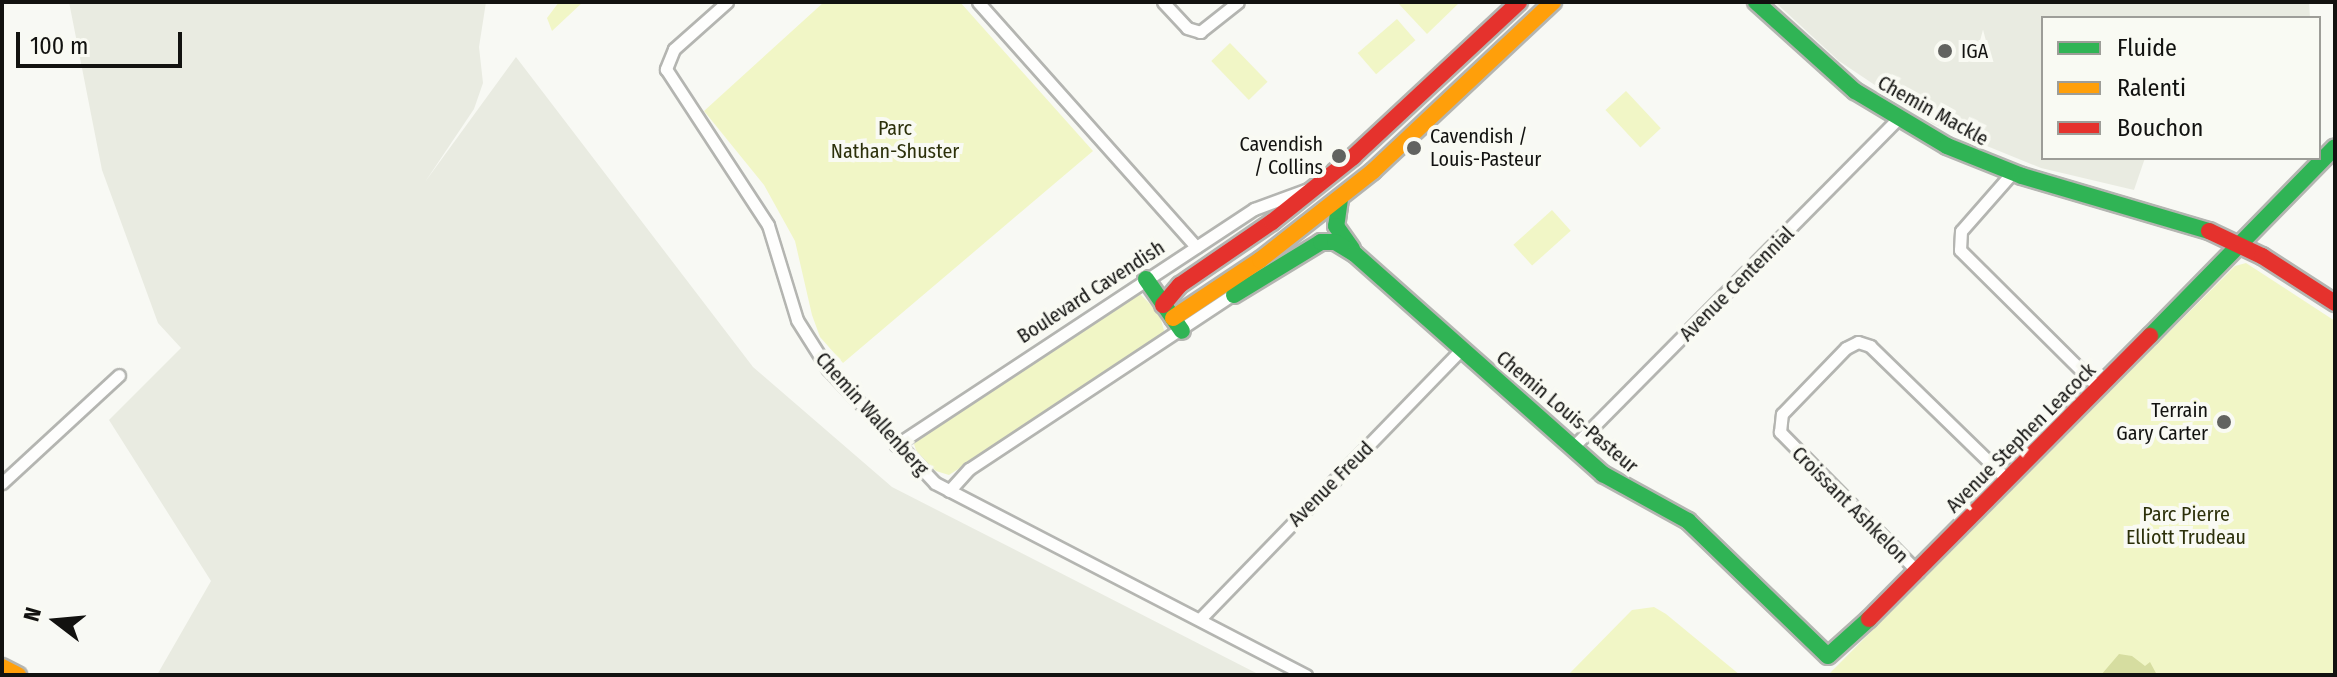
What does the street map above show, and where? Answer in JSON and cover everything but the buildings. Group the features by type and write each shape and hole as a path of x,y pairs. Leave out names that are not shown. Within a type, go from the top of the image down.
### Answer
{"street":[{"name":"Chemin Wallenberg","path":"727,2 665,62 669,76 768,225 808,341 896,445 921,472 949,491 1306,675"},
{"path":"978,2 1196,247"},
{"path":"1163,2 1187,28 1200,32 1238,2"},
{"name":"Boulevard Cavendish","path":"1173,318 1180,285 1315,187 1519,2"},
{"name":"Boulevard Cavendish","path":"949,491 969,469 1340,199 1553,2"},
{"name":"Chemin Mackle","path":"1756,2 1826,68 1898,119 2012,173 2157,210 2239,244 2335,303"},
{"name":"Avenue Centennial","path":"1574,446 1898,119"},
{"name":"Avenue Stephen Leacock","path":"1828,656 1918,572 2335,147"},
{"path":"2012,173 1961,231 1960,250 2099,388"},
{"name":"Boulevard Cavendish","path":"896,445 1261,204 1315,187"},
{"path":"1340,199 1336,226 1355,254"},
{"name":"Boulevard Cavendish","path":"1173,318 1234,295 1313,217"},
{"path":"1234,295 1321,242 1335,242 1355,254"},
{"name":"Chemin Louis-Pasteur","path":"1355,254 1614,483 1688,521 1828,656"},
{"path":"1146,279 1173,318"},
{"name":"Croissant Ashkelon","path":"1918,572 1781,435 1782,414 1854,343 1870,346 2008,480"},
{"name":"Avenue Freud","path":"1200,619 1462,349"},
{"path":"2,483 119,375"},
{"path":"2,667 18,675"}],"shaded area":[{"path":"69,2 486,2 479,47 483,83 474,109 425,182 516,57 753,367 892,487 1260,675 157,675 211,581 109,420 181,348 158,323 102,170"},
{"path":"1775,2 2309,2 2310,16 2041,16 2041,160 2144,160 2134,190 2041,168 1933,124 1839,61"},
{"path":"2119,654 2132,656 2145,666 2150,662 2157,675 2101,675"}],"green space":[{"path":"559,2 583,2 552,31 547,18"},
{"name":"Parc Nathan-Shuster","path":"824,2 960,2 1093,151 843,363 820,337 795,241 764,185 704,111"},
{"path":"1397,2 1460,2 1427,34"},
{"path":"1397,19 1415,40 1376,74 1358,53"},
{"path":"1230,43 1268,82 1249,100 1211,61"},
{"path":"1626,91 1661,128 1640,147 1606,110"},
{"path":"1552,210 1571,231 1532,266 1513,245"},
{"name":"Parc Pierre Elliott Trudeau","path":"2246,263 2335,321 2335,675 1828,675 2235,266"},
{"path":"1138,292 1159,313 1165,334 949,475 936,471 917,453 914,444 920,435"},
{"path":"1654,607 1740,675 1568,675 1632,610"}],"traffic: fast":[{"path":"1756,2 1855,91 1947,146 2022,176 2209,231"},
{"path":"2150,336 2335,147"},
{"path":"1340,199 1336,226 1352,249"},
{"path":"1234,295 1321,242 1335,242 1355,254 1603,474 1688,521 1828,656 1869,619"},
{"path":"1146,279 1182,331"}],"traffic: slow":[{"path":"1173,318 1260,260 1373,171 1553,2"},
{"path":"2,667 18,675"}],"traffic: jam":[{"path":"1163,305 1180,285 1272,222 1353,157 1519,2"},
{"path":"2209,231 2262,256 2335,303"},
{"path":"1869,619 2150,336"}],"place":[{"name":"IGA","path":"1945,51"},
{"name":"Cavendish / Louis-Pasteur","path":"1414,148"},
{"name":"Cavendish / Collins","path":"1339,156"},
{"name":"Terrain Gary Carter","path":"2224,422"}]}
